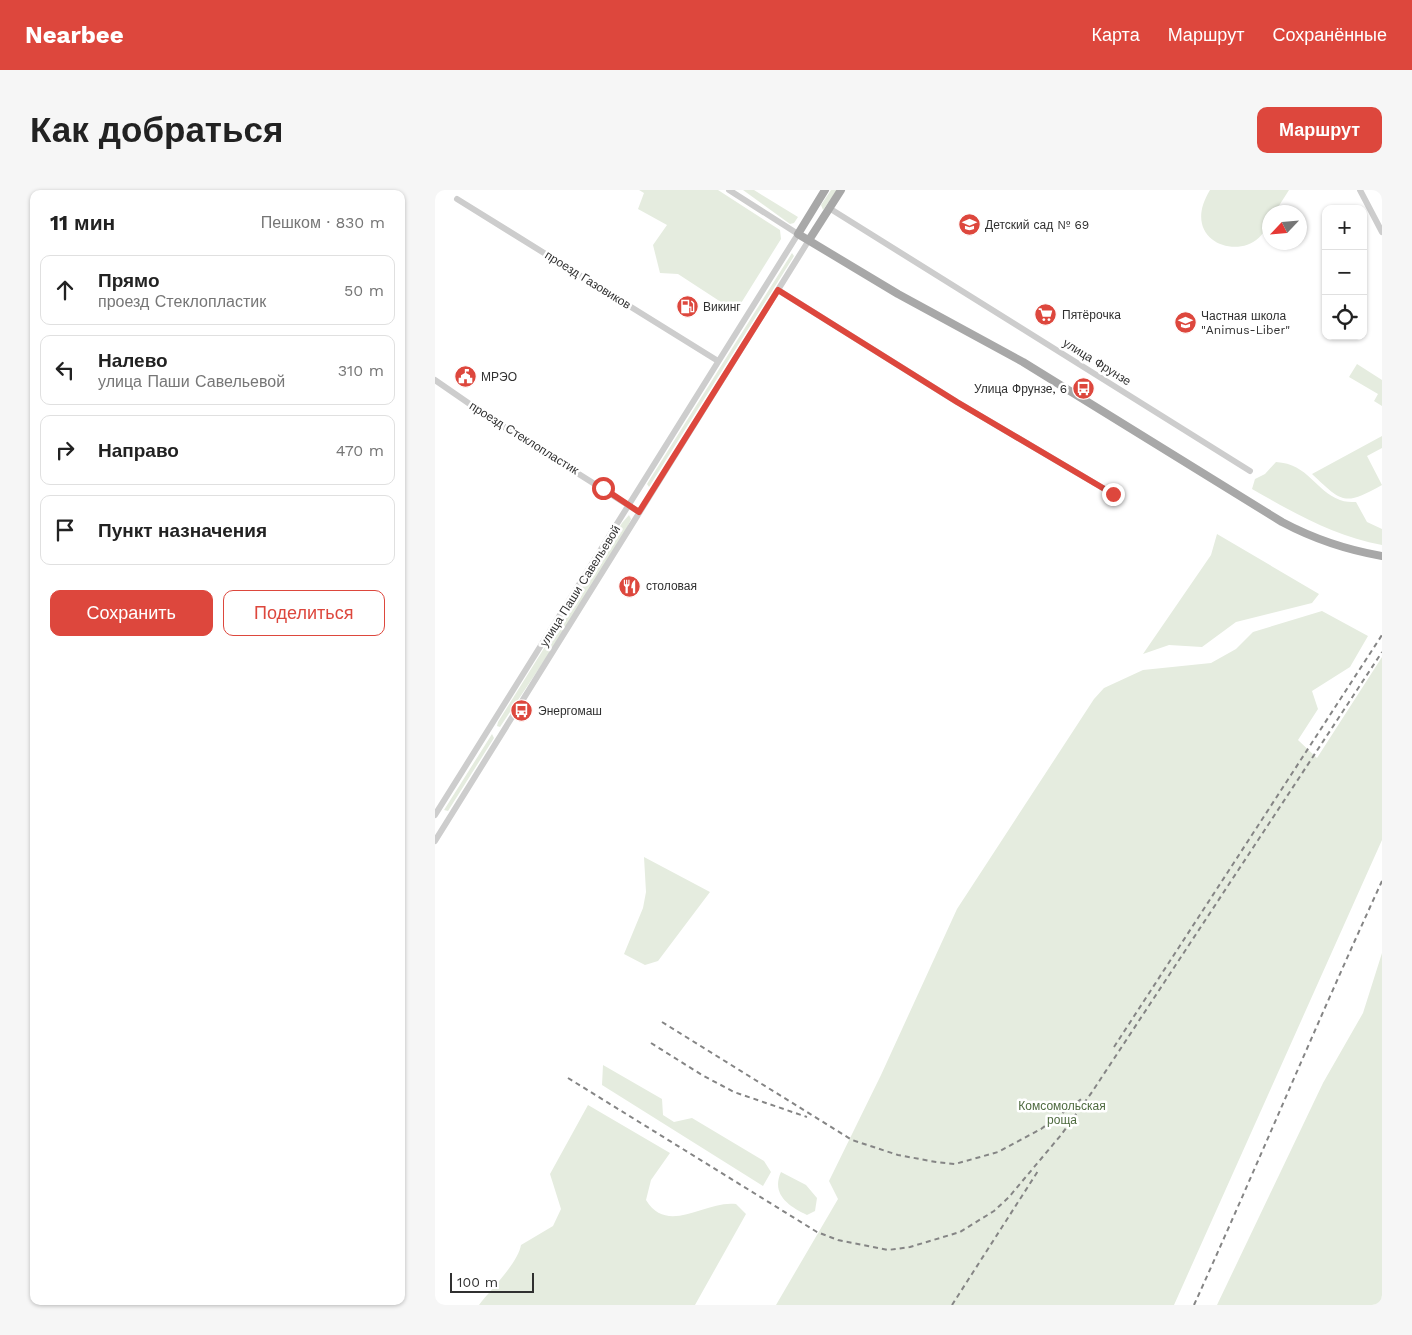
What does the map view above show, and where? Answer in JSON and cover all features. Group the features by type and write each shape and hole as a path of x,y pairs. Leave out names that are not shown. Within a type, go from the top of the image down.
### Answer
{"main road":[{"name":"улица Паши Савельевой","path":"798,234 825,190"},
{"name":"улица Паши Савельевой","path":"809,240 841,190"},
{"path":"798,234 897,294 1023,362 1271,516 1311,536 1354,550 1382,556"}],"street":[{"path":"729,190 798,234"},
{"path":"1360,190 1382,232"},
{"name":"проезд Газовиков","path":"457,199 718,361"},
{"name":"улица Фрунзе","path":"829,208 1251,472"},
{"name":"улица Паши Савельевой","path":"436,814 798,234"},
{"name":"улица Паши Савельевой","path":"435,841 809,240"},
{"path":"778,290 957,402 1113,494"},
{"name":"проезд Стеклопластик","path":"435,380 490,418 639,512"},
{"path":"642,482 645,490 653,489"},
{"path":"436,814 448,820"}],"green space":[{"path":"639,190 718,190 780,230 781,239 738,308 724,304 678,274 660,273 653,245 667,225 638,209 644,193"},
{"path":"743,190 754,190 798,217 794,223 790,224"},
{"path":"831,190 837,190 823,210 821,205"},
{"path":"1210,190 1289,190 1279,205 1262,205 1262,233 1254,241 1240,246 1225,246 1212,239 1203,228 1202,211"},
{"path":"792,253 794,256 649,487 647,484"},
{"path":"1357,364 1382,380 1382,406 1374,401 1378,394 1349,377"},
{"path":"1382,436 1382,448 1367,456 1382,485 1359,496 1344,498 1331,491 1312,474"},
{"path":"1276,462 1296,468 1331,496 1342,501 1356,502 1367,522 1382,529 1382,545 1331,530 1252,489 1255,479 1265,474"},
{"path":"629,515 631,519 626,530 574,616 500,727 497,726 622,523"},
{"path":"1217,534 1319,594 1312,603 1236,622 1202,647 1169,645 1143,654 1211,555"},
{"name":"Комсомольская роща","path":"1322,611 1368,636 1350,667 1312,691 1318,709 1298,740 1317,758 1382,657 1382,840 1174,1305 776,1305 838,1199 829,1181 881,1075 957,909 1094,699 1104,688 1143,670 1211,663 1236,649 1253,632"},
{"path":"492,734 494,738 448,811 444,810"},
{"path":"644,857 710,892 658,961 645,965 624,954 643,908 646,892"},
{"path":"1382,953 1382,1305 1217,1305 1323,1083 1363,1013"},
{"path":"603,1065 662,1099 663,1115 674,1122 692,1118 764,1161 771,1172 763,1186 602,1085"},
{"path":"588,1105 670,1153 651,1180 646,1200 655,1210 665,1215 676,1216 724,1204 736,1204 746,1214 695,1305 479,1305 510,1268 521,1245 553,1226 561,1209 550,1174"},
{"path":"781,1172 806,1185 817,1198 815,1211 807,1215 794,1208 783,1198 778,1187"}],"railway":[{"path":"1114,1047 1382,635"},
{"path":"568,1078 817,1232 838,1240 888,1250 910,1247 960,1232 994,1211 1009,1197 1061,1135 1092,1092 1382,652"},
{"path":"1194,1305 1382,881"},
{"path":"662,1022 852,1140 898,1155 936,1162 955,1164 998,1152 1041,1129 1084,1097"},
{"path":"651,1043 702,1075 734,1092 807,1117"},
{"path":"952,1305 1038,1171"}],"place":[{"name":"Детский сад № 69","path":"969,225"},
{"name":"Викинг","path":"687,307"},
{"name":"Пятёрочка","path":"1046,315"},
{"name":"Частная школа \"Animus-Liber\"","path":"1185,323"},
{"name":"МРЭО","path":"465,377"},
{"name":"Улица Фрунзе, 6","path":"1083,389"},
{"name":"столовая","path":"630,586"},
{"name":"Энергомаш","path":"522,711"}],"route":[{"path":"603,488 639,512 778,290 957,402 1113,494"}]}
